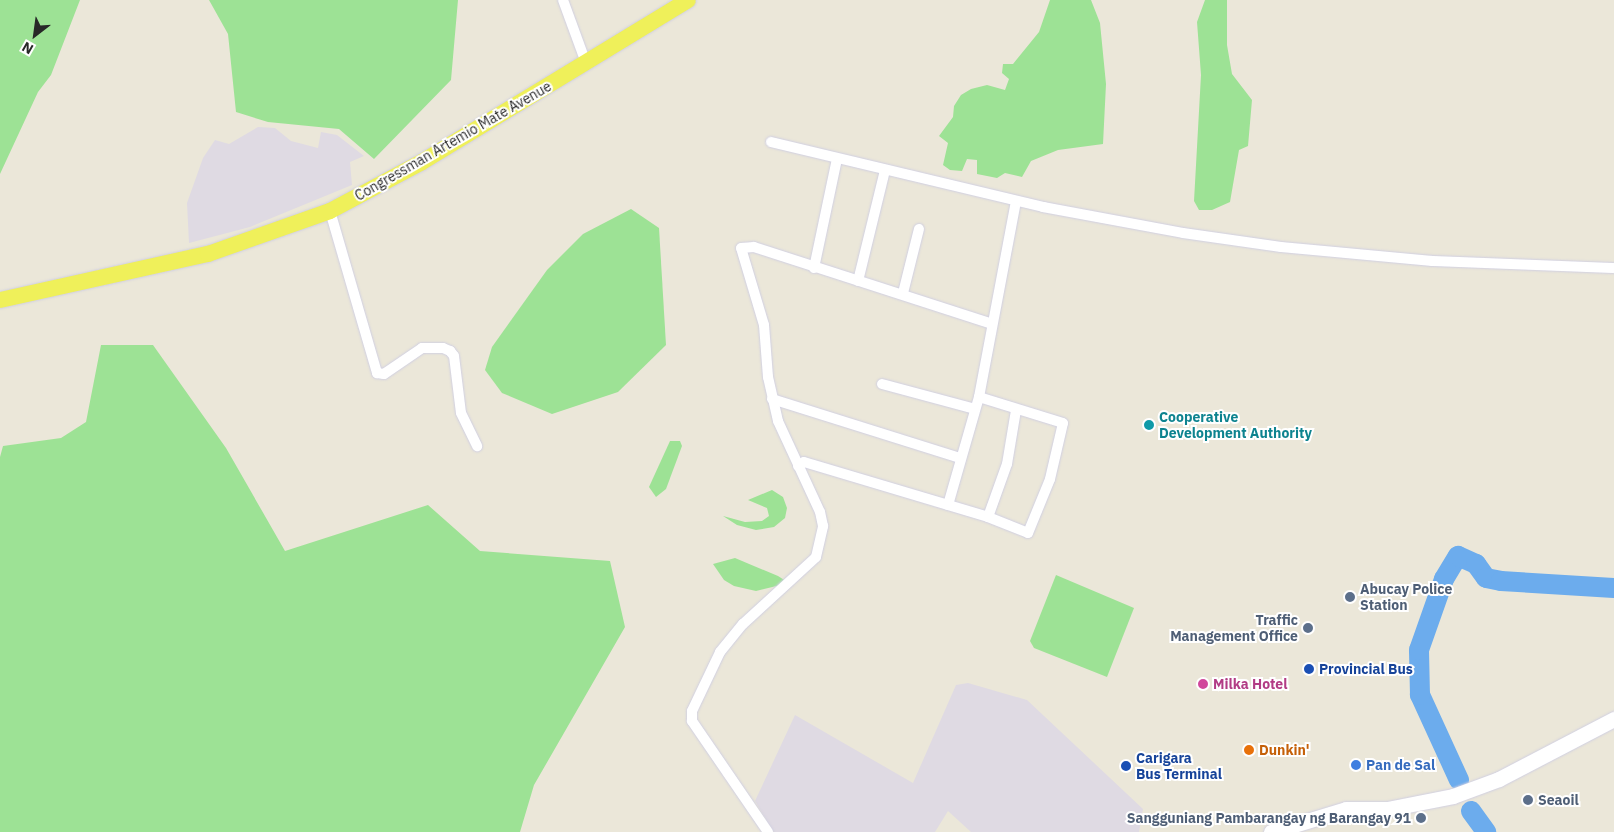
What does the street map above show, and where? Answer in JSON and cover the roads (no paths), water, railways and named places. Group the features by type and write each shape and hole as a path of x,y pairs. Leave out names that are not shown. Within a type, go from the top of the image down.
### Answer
{"main road":[{"name":"Congressman Artemio Mate Avenue","path":"0,300 208,254 330,211 398,176 688,0"},
{"path":"1270,832 1346,809 1387,809 1453,796 1499,779 1614,719"}],"street":[{"path":"563,0 586,62"},
{"path":"771,142 1016,201 1183,232 1281,247 1432,260 1614,268"},
{"path":"814,268 837,159"},
{"path":"858,281 885,170"},
{"path":"948,505 979,397 1016,201"},
{"path":"330,211 377,373 384,374 422,348 443,348 450,351 454,356 461,413 477,446"},
{"path":"903,293 919,229"},
{"path":"768,832 696,730 692,711 720,652 743,624 807,566 819,551 823,526 820,512 778,421 772,399 764,325 741,248 754,247 814,268 903,293 992,324"},
{"path":"882,384 975,409"},
{"path":"798,466 804,462 988,517 1028,532 1050,479 1063,423 979,397"},
{"path":"772,399 960,458"},
{"path":"988,517 1007,464 1016,410"}],"waterway":[{"path":"1459,780 1420,695 1419,650 1444,579 1458,556 1476,564 1486,578 1501,581 1614,588"},
{"path":"1471,811 1486,832"}],"place":[{"name":"Cooperative Development Authority","path":"1149,425"},
{"name":"Abucay Police Station","path":"1350,597"},
{"name":"Traffic Management Office","path":"1308,628"},
{"name":"Provincial Bus","path":"1309,669"},
{"name":"Milka Hotel","path":"1203,684"},
{"name":"Dunkin'","path":"1249,750"},
{"name":"Pan de Sal","path":"1356,765"},
{"name":"Carigara Bus Terminal","path":"1126,766"},
{"name":"Seaoil","path":"1528,800"},
{"name":"Sangguniang Pambarangay ng Barangay 91","path":"1421,818"}]}
